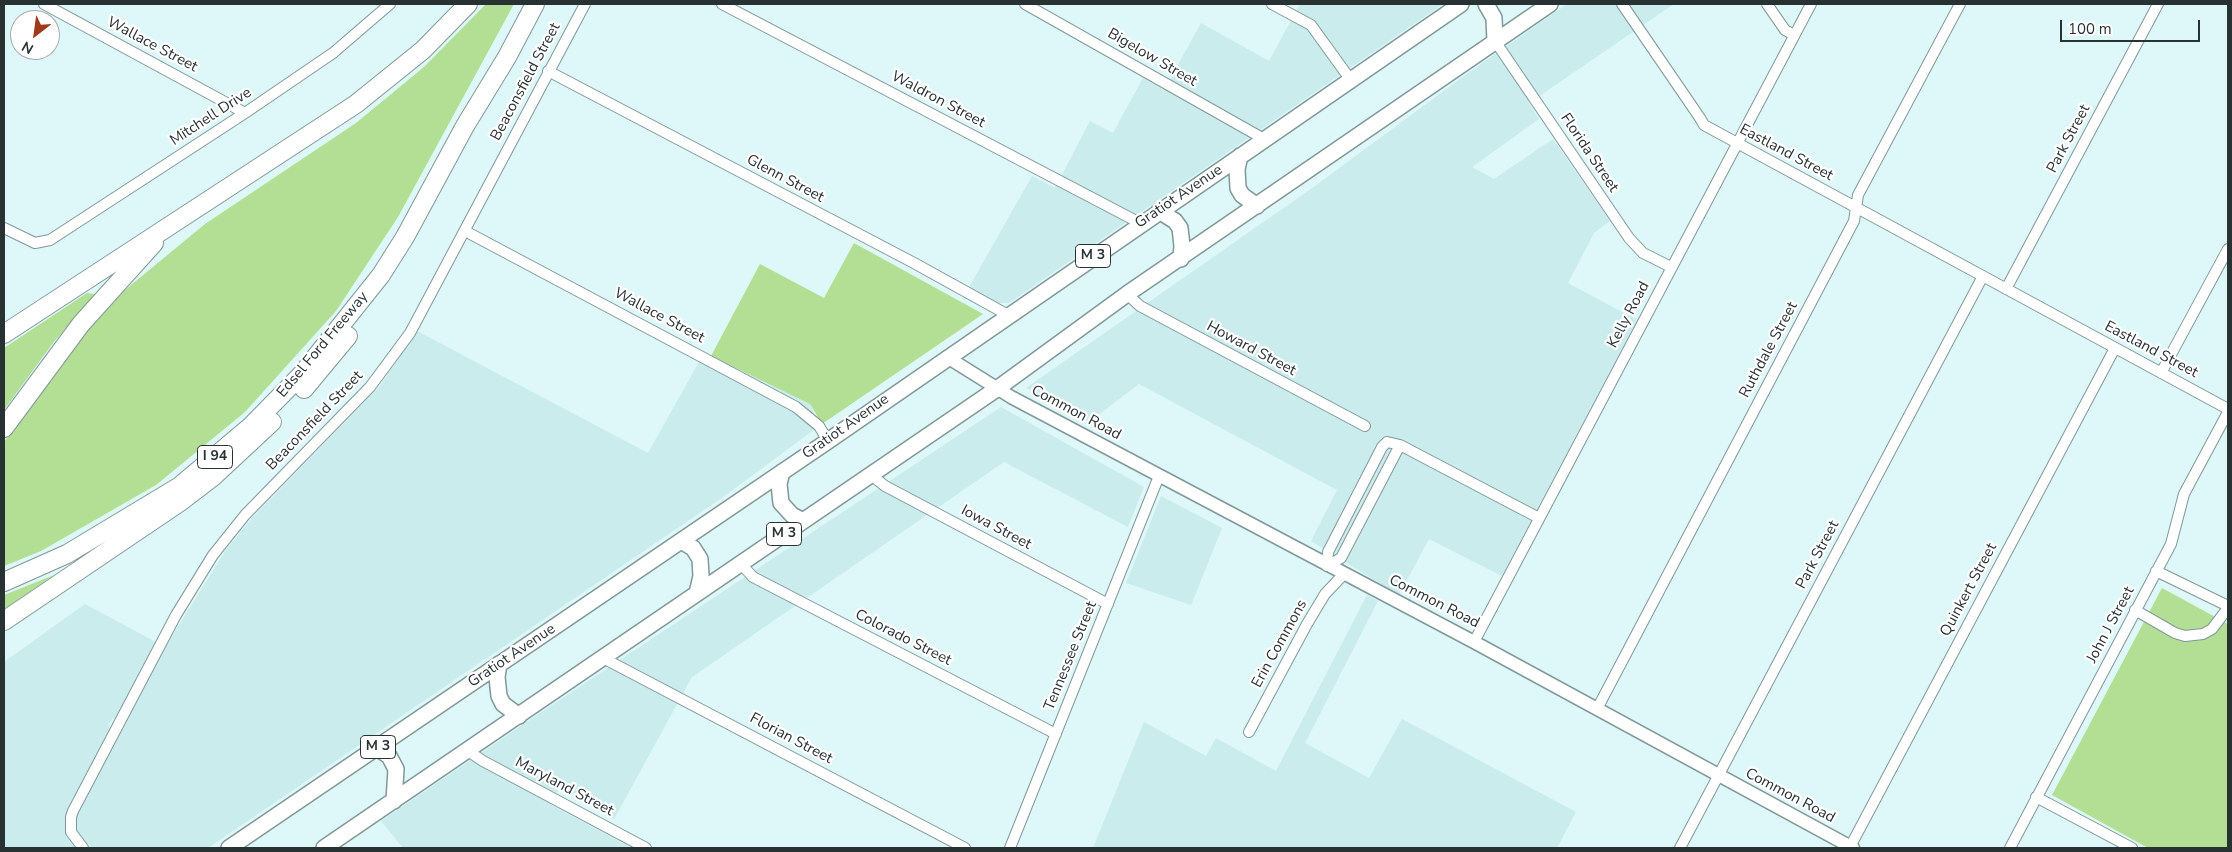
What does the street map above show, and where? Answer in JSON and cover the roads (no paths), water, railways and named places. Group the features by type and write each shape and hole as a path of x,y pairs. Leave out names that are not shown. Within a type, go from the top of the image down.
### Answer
{"highway":[{"path":"4,334 356,104 423,50 468,4"},
{"name":"Edsel Ford Freeway","path":"4,582 67,554 180,486 226,448 277,401 302,374 380,275 409,230 465,126 507,57 535,4"},
{"path":"4,428 81,324 172,224"},
{"path":"4,621 180,502 252,442 315,377 358,323 380,275"}],"main road":[{"path":"1486,4 1494,18 1495,41"},
{"name":"M 3","path":"324,848 998,388 1127,294 1550,4"},
{"name":"Gratiot Avenue","path":"229,848 828,441 1458,5"},
{"path":"1240,156 1237,169 1238,188 1242,195 1257,206"},
{"path":"1159,211 1175,221 1180,228 1182,246 1180,259"},
{"path":"782,472 778,484 780,503 792,515 803,521"},
{"path":"682,541 693,548 700,559 701,576 698,593"},
{"path":"499,664 497,677 499,696 503,704 519,716"},
{"path":"377,748 389,756 396,769 394,801"}],"street":[{"name":"Wallace Street","path":"44,4 245,113"},
{"name":"Mitchell Drive","path":"4,228 30,242 40,244 50,240 245,113 333,53 390,4"},
{"name":"Beaconsfield Street","path":"83,848 71,832 73,811 103,756 130,699 198,578 245,515 381,373 410,333 585,4"},
{"name":"Waldron Street","path":"722,4 1140,224"},
{"name":"Bigelow Street","path":"1025,4 1264,140"},
{"path":"1272,4 1311,25 1350,79"},
{"name":"Eastland Street","path":"1622,4 1704,126 1983,276 2228,411"},
{"path":"1767,4 1785,30 1794,35"},
{"name":"Kelly Road","path":"1474,642 1811,4"},
{"name":"Ruthdale Street","path":"1597,709 1854,221 1858,195 1960,4"},
{"name":"Park Street","path":"2006,289 2158,4"},
{"name":"Florida Street","path":"1495,41 1629,238 1643,253 1671,267"},
{"name":"Glenn Street","path":"548,71 905,258 1008,315"},
{"name":"Wallace Street","path":"464,230 796,407 819,426 828,441"},
{"path":"2161,373 2228,249"},
{"name":"Park Street","path":"1680,848 1983,276"},
{"name":"Howard Street","path":"1127,294 1140,306 1365,426"},
{"name":"Quinkert Street","path":"1852,848 2115,348"},
{"name":"Common Road","path":"947,357 1011,398 1474,642 1852,848"},
{"name":"John J Street","path":"2010,848 2174,537 2184,494 2228,411"},
{"path":"1327,566 1328,552 1382,448 1387,442 1400,445 1539,518"},
{"path":"1327,566 1341,558 1400,445"},
{"name":"Iowa Street","path":"871,475 885,486 1108,604"},
{"name":"Tennessee Street","path":"1010,848 1159,476"},
{"name":"Colorado Street","path":"741,564 753,577 1056,734"},
{"path":"2135,610 2175,633 2185,636 2203,634 2212,629 2228,607 2156,571"},
{"name":"Erin Commons","path":"1249,732 1325,594 1344,574"},
{"name":"Florian Street","path":"603,658 965,848"},
{"name":"Maryland Street","path":"468,750 483,761 646,848"},
{"path":"2036,797 2132,848"}]}
